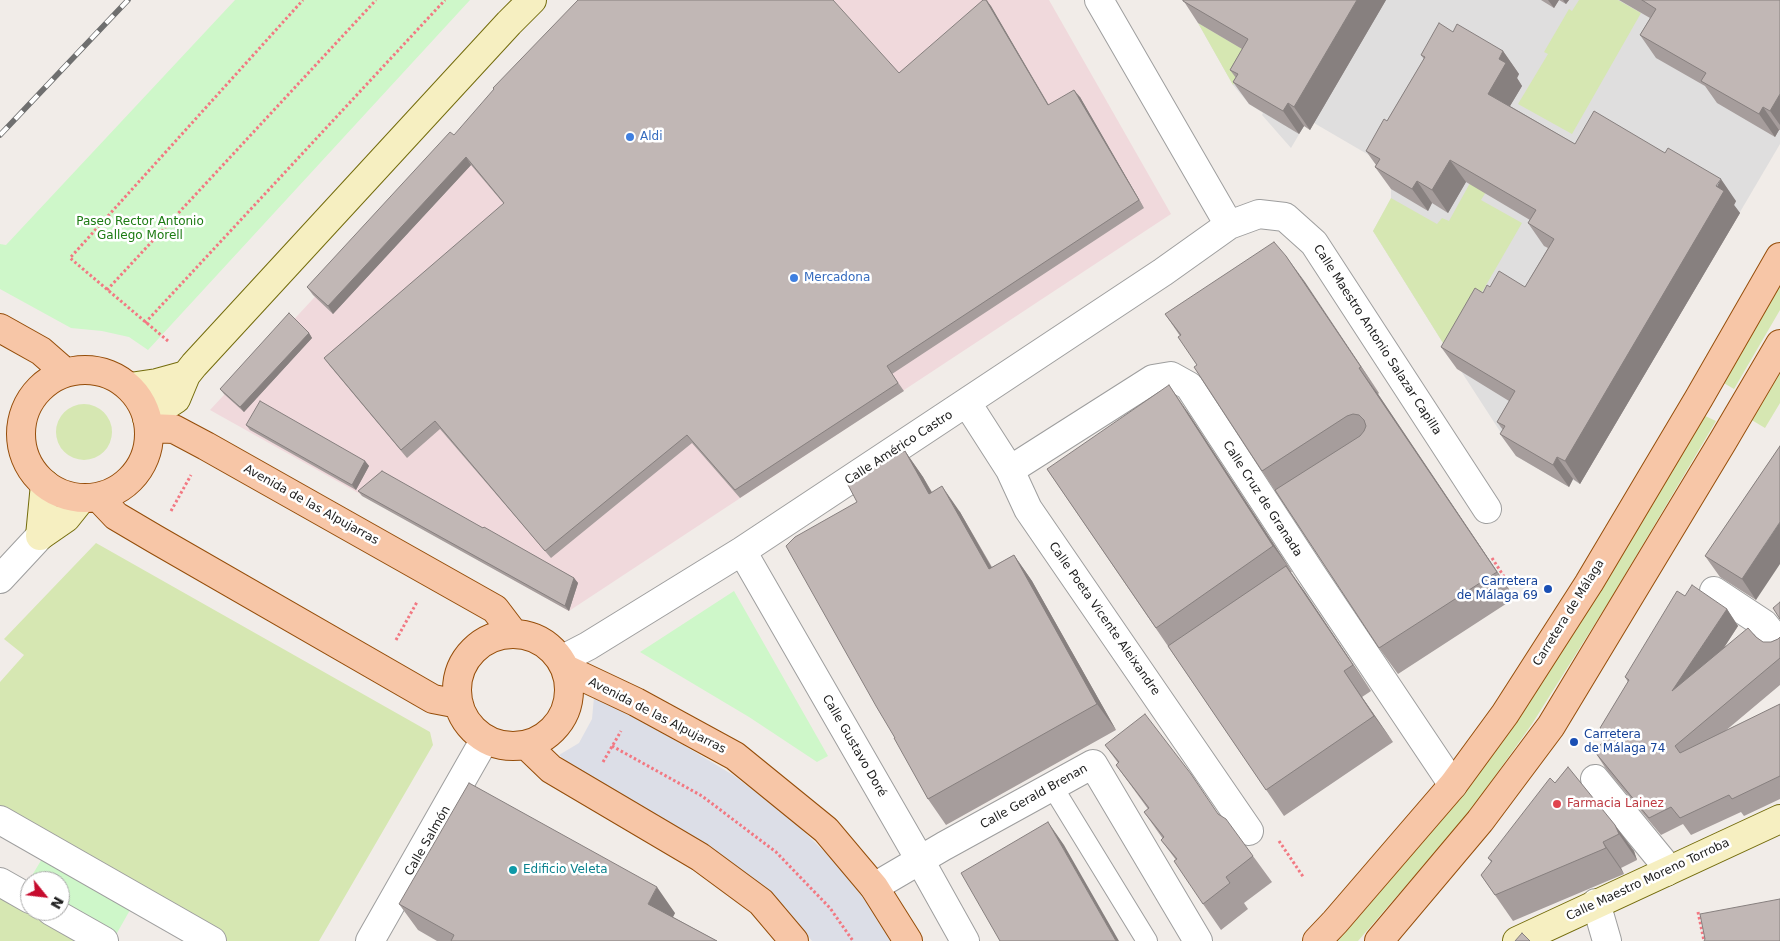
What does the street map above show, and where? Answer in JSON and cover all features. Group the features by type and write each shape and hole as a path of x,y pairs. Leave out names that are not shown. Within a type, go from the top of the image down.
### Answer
{"main road":[{"path":"148,423 176,399 186,375 502,30 532,0"},
{"name":"Carretera de Málaga","path":"1317,941 1453,785 1505,714 1589,583 1699,398 1780,256"},
{"path":"0,328 41,351 64,372"},
{"path":"1379,941 1480,821 1551,726 1780,344"},
{"path":"86,369 106,373 130,387 139,398 148,423 148,447 142,464 130,479 115,490 90,497 62,494 45,484 11,449 20,432 24,412 33,395 47,381 64,372 86,369"},
{"path":"130,387 157,383 186,375"},
{"name":"Avenida de las Alpujarras","path":"148,423 174,429 495,609 514,634"},
{"path":"40,536 45,484"},
{"path":"40,536 66,518 90,497"},
{"path":"90,497 116,516 434,699 459,704"},
{"path":"514,634 533,637 549,646 564,665 570,688 567,707 558,725 543,738 526,745 498,745 485,739 473,730 464,718 459,704 460,670 469,655 482,644 497,636 514,634"},
{"name":"Avenida de las Alpujarras","path":"564,665 735,756 826,830 874,887 908,941"},
{"path":"526,745 551,769 700,856 761,902 794,941"},
{"name":"Calle Maestro Moreno Torroba","path":"1517,941 1780,818"}],"street":[{"path":"1099,0 1229,225"},
{"name":"Calle Maestro Antonio Salazar Capilla","path":"1229,225 1259,214 1285,217 1314,243 1487,509"},
{"name":"Calle Américo Castro","path":"564,665 588,646 742,551 967,403 1163,272 1229,225"},
{"name":"Calle Cruz de Granada","path":"1010,470 1153,379 1171,376 1188,386 1282,510 1303,579 1453,785"},
{"name":"Calle Poeta Vicente Aleixandre","path":"967,403 1010,470 1028,509 1249,831"},
{"path":"0,579 40,536"},
{"name":"Calle Gustavo Doré","path":"742,551 965,941"},
{"path":"1714,591 1775,625"},
{"name":"Calle Salmón","path":"376,939 485,739"},
{"name":"Calle Gerald Brenan","path":"874,887 1092,764 1198,941"},
{"path":"1594,779 1662,862 1666,872"},
{"path":"0,820 212,941"},
{"path":"0,882 20,893"},
{"path":"1596,903 1607,941"},
{"path":"69,921 104,941"}],"lane":[{"path":"1052,786 1146,941"}],"path":[{"path":"168,341 70,258 304,0"},
{"path":"107,290 376,0"},
{"path":"145,323 444,0"},
{"path":"168,515 195,468"},
{"path":"1492,558 1510,586"},
{"path":"394,644 420,596"},
{"path":"599,770 625,722"},
{"path":"612,746 702,796 776,852 830,908 853,941"},
{"path":"1698,912 1704,941"}],"shaded area":[{"path":"594,0 1049,0 1171,214 569,611 210,410 464,136"},
{"path":"1202,0 1780,0 1780,144 1580,484 1573,480 1569,487 1516,456 1373,231 1391,199 1391,189 1396,182 1386,165 1314,123 1310,130 1304,126 1291,148 1262,115 1263,113 1249,104 1233,85 1198,23"},
{"path":"594,697 660,731 733,775 791,819 852,879 895,941 812,941 785,907 754,879 687,835 572,766 559,755 579,743 592,719"}],"green space":[{"name":"Paseo Rector Antonio Gallego Morell","path":"235,0 470,0 148,350 129,337 102,331 71,328 0,289 0,244 6,245"},
{"path":"1579,0 1618,0 1641,13 1572,134 1518,104 1548,54 1544,52 1569,9 1572,11"},
{"path":"1198,23 1251,54 1233,85"},
{"path":"1470,183 1486,192 1481,200 1522,223 1448,351 1373,231 1391,198 1437,224 1442,218 1449,221"},
{"path":"1780,282 1780,310 1734,389 1722,382"},
{"path":"1780,368 1780,403 1765,428 1750,419"},
{"path":"79,404 89,404 104,412 110,421 112,432 110,443 104,452 89,460 79,460 68,455 61,448 56,437 56,427 61,416 68,409"},
{"path":"1703,415 1716,421 1613,595 1532,724 1468,814 1358,941 1338,941 1456,803 1518,715"},
{"path":"96,543 430,732 433,745 319,941 224,941 0,812 0,682 24,655 4,639"},
{"path":"734,591 828,756 817,762 749,717 640,652"},
{"path":"46,852 134,903 113,940 70,916 70,871 35,871"},
{"path":"0,890 20,904 20,921 55,921 90,941 0,941"}],"building":[{"path":"578,0 833,0 899,73 983,0 986,0 1048,105 1074,90 1139,200 887,366 898,383 735,490 687,435 545,551 435,421 401,450 324,358 504,203 466,157 328,306 307,287 450,132 454,135 493,88"},
{"path":"1183,0 1357,0 1294,107 1288,103 1283,111 1233,82 1238,74 1230,70 1248,39"},
{"path":"1642,0 1780,0 1780,94 1770,111 1763,107 1759,114 1701,81 1706,73 1640,35 1656,9"},
{"path":"1439,23 1453,32 1457,24 1503,51 1499,59 1506,63 1488,94 1575,144 1594,111 1665,153 1668,148 1721,179 1716,186 1724,191 1565,461 1557,457 1553,465 1500,434 1505,426 1497,422 1515,391 1441,347 1475,288 1483,293 1487,285 1490,287 1499,271 1525,287 1554,239 1528,223 1536,210 1450,160 1432,190 1417,181 1412,189 1375,167 1380,159 1366,151 1384,119 1387,121 1425,57 1421,55"},
{"path":"1274,242 1286,256 1497,572 1379,648 1275,490 1360,436 1366,426 1364,420 1359,415 1347,416 1262,471 1194,367 1197,365 1178,337 1181,335 1165,314"},
{"path":"289,313 309,333 240,407 220,389"},
{"path":"1169,385 1273,546 1156,628 1047,469"},
{"path":"260,401 365,461 352,485 246,425"},
{"path":"1780,446 1780,522 1742,579 1705,556"},
{"path":"905,451 929,494 942,486 989,569 1014,555 1097,704 928,799 786,546 795,537 857,502 847,483"},
{"path":"382,471 574,578 565,606 358,491"},
{"path":"1286,566 1353,665 1344,671 1374,716 1266,790 1168,646"},
{"path":"1692,585 1727,609 1672,691 1748,628 1763,642 1771,642 1780,637 1780,658 1675,746 1680,753 1780,704 1780,776 1732,799 1729,795 1680,818 1671,807 1649,818 1595,752 1608,735 1600,728 1629,680 1625,677 1677,591 1685,596"},
{"path":"1780,602 1780,619 1773,608"},
{"path":"1145,714 1191,774 1218,814 1226,819 1253,856 1226,877 1230,883 1203,904 1174,861 1177,859 1161,840 1164,837 1144,812 1149,808 1116,765 1119,762 1105,745"},
{"path":"1568,767 1615,825 1619,834 1603,842 1606,848 1495,895 1481,875 1492,861 1488,858 1550,778 1555,783"},
{"name":"Edificio Veleta","path":"469,783 657,887 648,904 717,941 451,941 454,935 399,904"},
{"path":"1048,822 1116,941 1000,941 961,873"},
{"path":"1780,899 1780,941 1704,941 1700,914"},
{"path":"1522,933 1530,941 1515,941"}],"railway":[{"path":"0,135 128,0"}],"place":[{"name":"Aldi","path":"630,137"},
{"name":"Mercadona","path":"794,278"},
{"name":"Carretera de Málaga 69","path":"1548,589"},
{"name":"Carretera de Málaga 74","path":"1574,742"},
{"name":"Farmacia Lainez","path":"1557,804"},
{"name":"Edificio Veleta","path":"513,870"}]}
